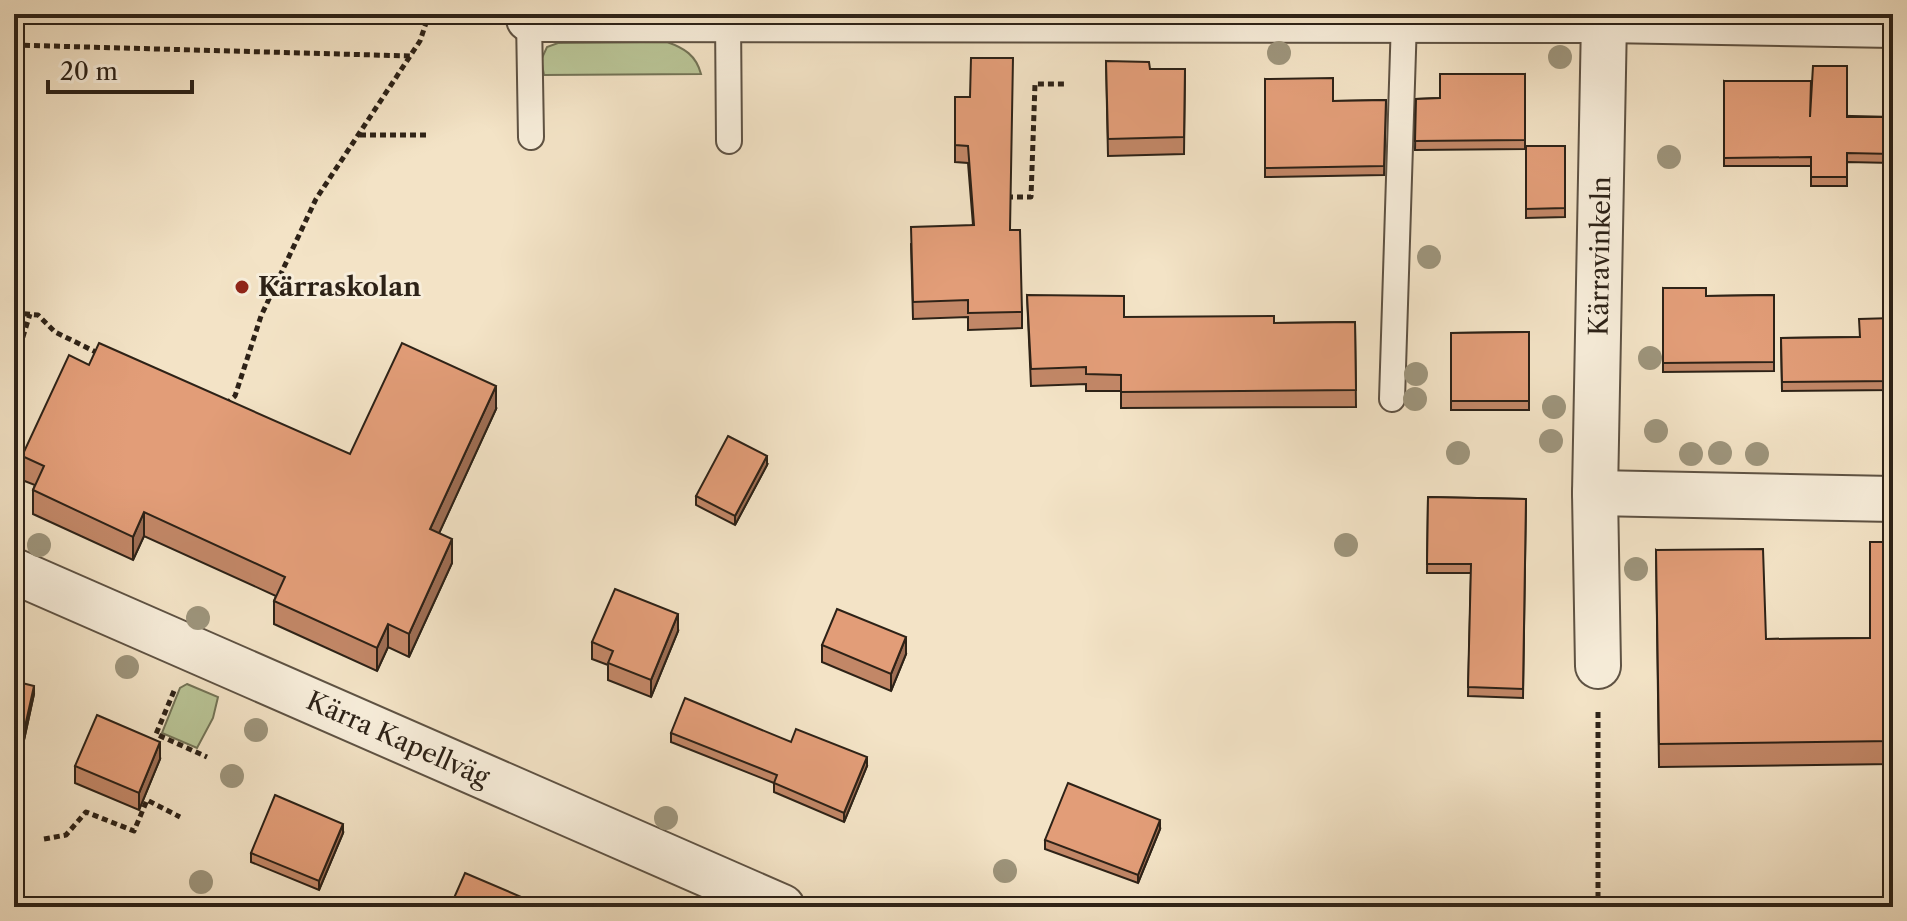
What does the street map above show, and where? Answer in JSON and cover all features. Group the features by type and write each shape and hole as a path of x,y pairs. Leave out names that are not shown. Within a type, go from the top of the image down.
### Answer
{"street":[{"path":"529,19 1604,20 1893,25"},
{"name":"Kärravinkeln","path":"1598,666 1595,493 1604,20"},
{"path":"1595,493 1893,499"},
{"name":"Kärra Kapellväg","path":"14,571 782,907"}],"lane":[{"path":"529,19 531,137"},
{"path":"728,19 729,141"},
{"path":"1392,399 1404,20"}],"path":[{"path":"213,407 224,406 235,396 261,316 316,199 411,56 429,14"},
{"path":"14,45 411,56"},
{"path":"1002,197 1031,197 1035,84 1065,84"},
{"path":"359,135 426,135"},
{"path":"14,313 38,315 55,332 106,357"},
{"path":"14,366 30,314"},
{"path":"192,649 154,737 207,757"},
{"path":"1598,666 1598,907"},
{"path":"44,839 66,835 86,812 134,831 147,800 180,817"}],"green space":[{"path":"667,42 688,53 701,74 544,75 541,60 547,47 558,43"},
{"path":"187,684 218,697 213,718 197,748 162,733 180,688"}],"building":[{"path":"971,58 1013,58 1010,230 1020,230 1022,312 968,313 968,300 913,302 911,227 974,225 968,146 955,145 955,97 970,97"},
{"path":"1106,61 1149,62 1150,69 1185,69 1184,137 1108,139"},
{"path":"1813,66 1847,66 1847,117 1893,117 1893,154 1847,153 1847,177 1811,177 1811,157 1724,158 1724,81 1811,81 1810,117"},
{"path":"1440,74 1525,74 1525,140 1415,141 1416,99 1440,98"},
{"path":"1333,78 1333,101 1386,100 1384,166 1265,168 1265,79"},
{"path":"1526,146 1565,146 1565,208 1526,209"},
{"path":"1663,288 1706,288 1706,296 1774,295 1774,362 1663,363"},
{"path":"1027,295 1124,296 1124,317 1274,316 1274,323 1355,322 1356,390 1121,392 1121,375 1086,374 1086,367 1031,369"},
{"path":"1893,318 1893,381 1782,382 1781,338 1860,337 1859,319"},
{"path":"1529,332 1529,401 1451,401 1451,333"},
{"path":"99,343 350,454 402,343 496,386 430,529 452,539 409,634 388,624 377,648 274,601 285,577 144,512 133,537 33,490 44,466 22,456 69,355 89,365"},
{"path":"728,436 767,456 735,516 696,496"},
{"path":"1428,497 1526,499 1523,689 1468,687 1471,564 1427,564"},
{"path":"1870,542 1893,542 1893,741 1659,744 1656,550 1763,549 1766,639 1870,638"},
{"path":"615,589 678,614 651,680 608,663 613,651 592,642"},
{"path":"837,609 906,637 891,674 822,645"},
{"path":"14,681 34,686 24,731 14,726"},
{"path":"685,698 791,742 796,729 867,757 844,813 774,783 777,775 671,733"},
{"path":"97,715 160,742 139,793 75,766"},
{"path":"1068,783 1160,820 1138,875 1045,840"},
{"path":"275,795 343,824 319,881 251,853"},
{"path":"465,873 533,902 531,907 450,907"},
{"path":"1350,900 1364,907 1347,907"}],"place":[{"name":"Kärraskolan","path":"242,287"}]}
